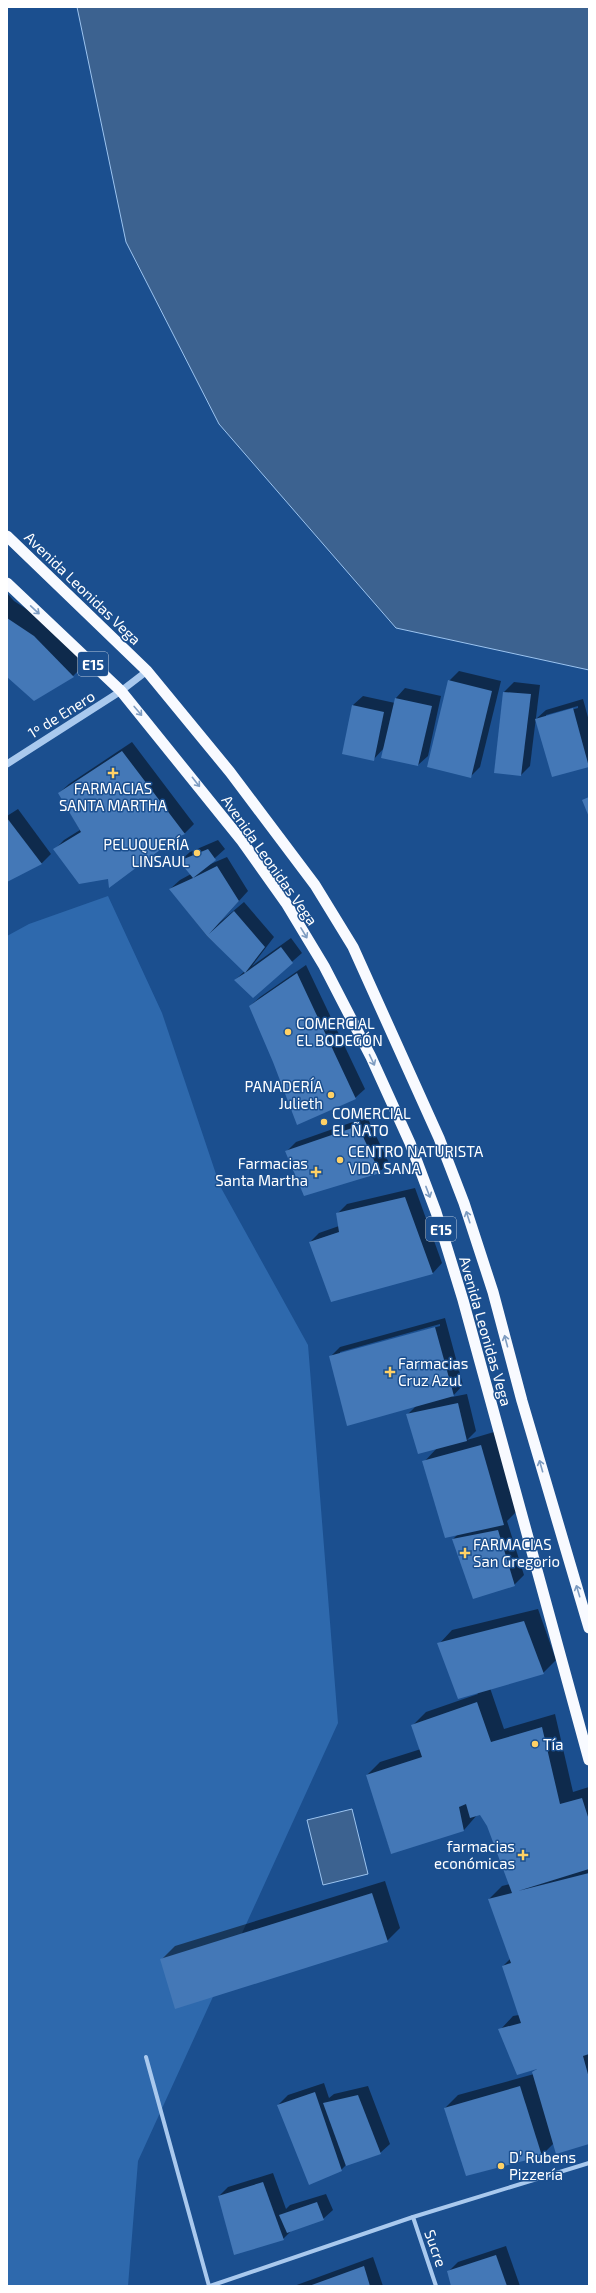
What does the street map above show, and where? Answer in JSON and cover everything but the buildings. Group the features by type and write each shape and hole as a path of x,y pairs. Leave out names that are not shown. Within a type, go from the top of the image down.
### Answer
{"highway":[{"name":"Avenida Leonidas Vega","path":"7,536 147,671 230,772 315,885 352,947 439,1138 464,1203 493,1292 522,1401 589,1628"},
{"name":"Avenida Leonidas Vega","path":"7,583 121,692 242,841 286,903 324,966 371,1057 410,1143 436,1212 463,1300 589,1760"}],"street":[{"name":"1º de Enero","path":"7,764 121,692 147,671"},
{"path":"146,2058 209,2286 413,2217 589,2163"},
{"name":"Sucre","path":"413,2217 436,2286"}],"shaded area":[{"path":"77,7 589,7 589,670 396,628 219,424 126,242"},
{"path":"108,896 162,1013 220,1186 308,1345 338,1723 138,2161 128,2286 7,2286 7,936 29,924"},
{"path":"352,1809 368,1874 323,1885 307,1820"}],"place":[{"name":"FARMACIAS SANTA MARTHA","path":"113,773"},
{"name":"PELUQUERÍA LINSAUL","path":"197,853"},
{"name":"COMERCIAL EL BODEGÓN","path":"288,1032"},
{"name":"PANADERÍA Julieth","path":"331,1095"},
{"name":"COMERCIAL EL ÑATO","path":"324,1122"},
{"name":"CENTRO NATURISTA VIDA SANA","path":"340,1160"},
{"name":"Farmacias Santa Martha","path":"316,1172"},
{"name":"Farmacias Cruz Azul","path":"390,1372"},
{"name":"FARMACIAS San Gregorio","path":"465,1553"},
{"name":"Tía","path":"535,1744"},
{"name":"farmacias económicas","path":"523,1855"},
{"name":"D’ Rubens Pizzería","path":"501,2166"}]}
